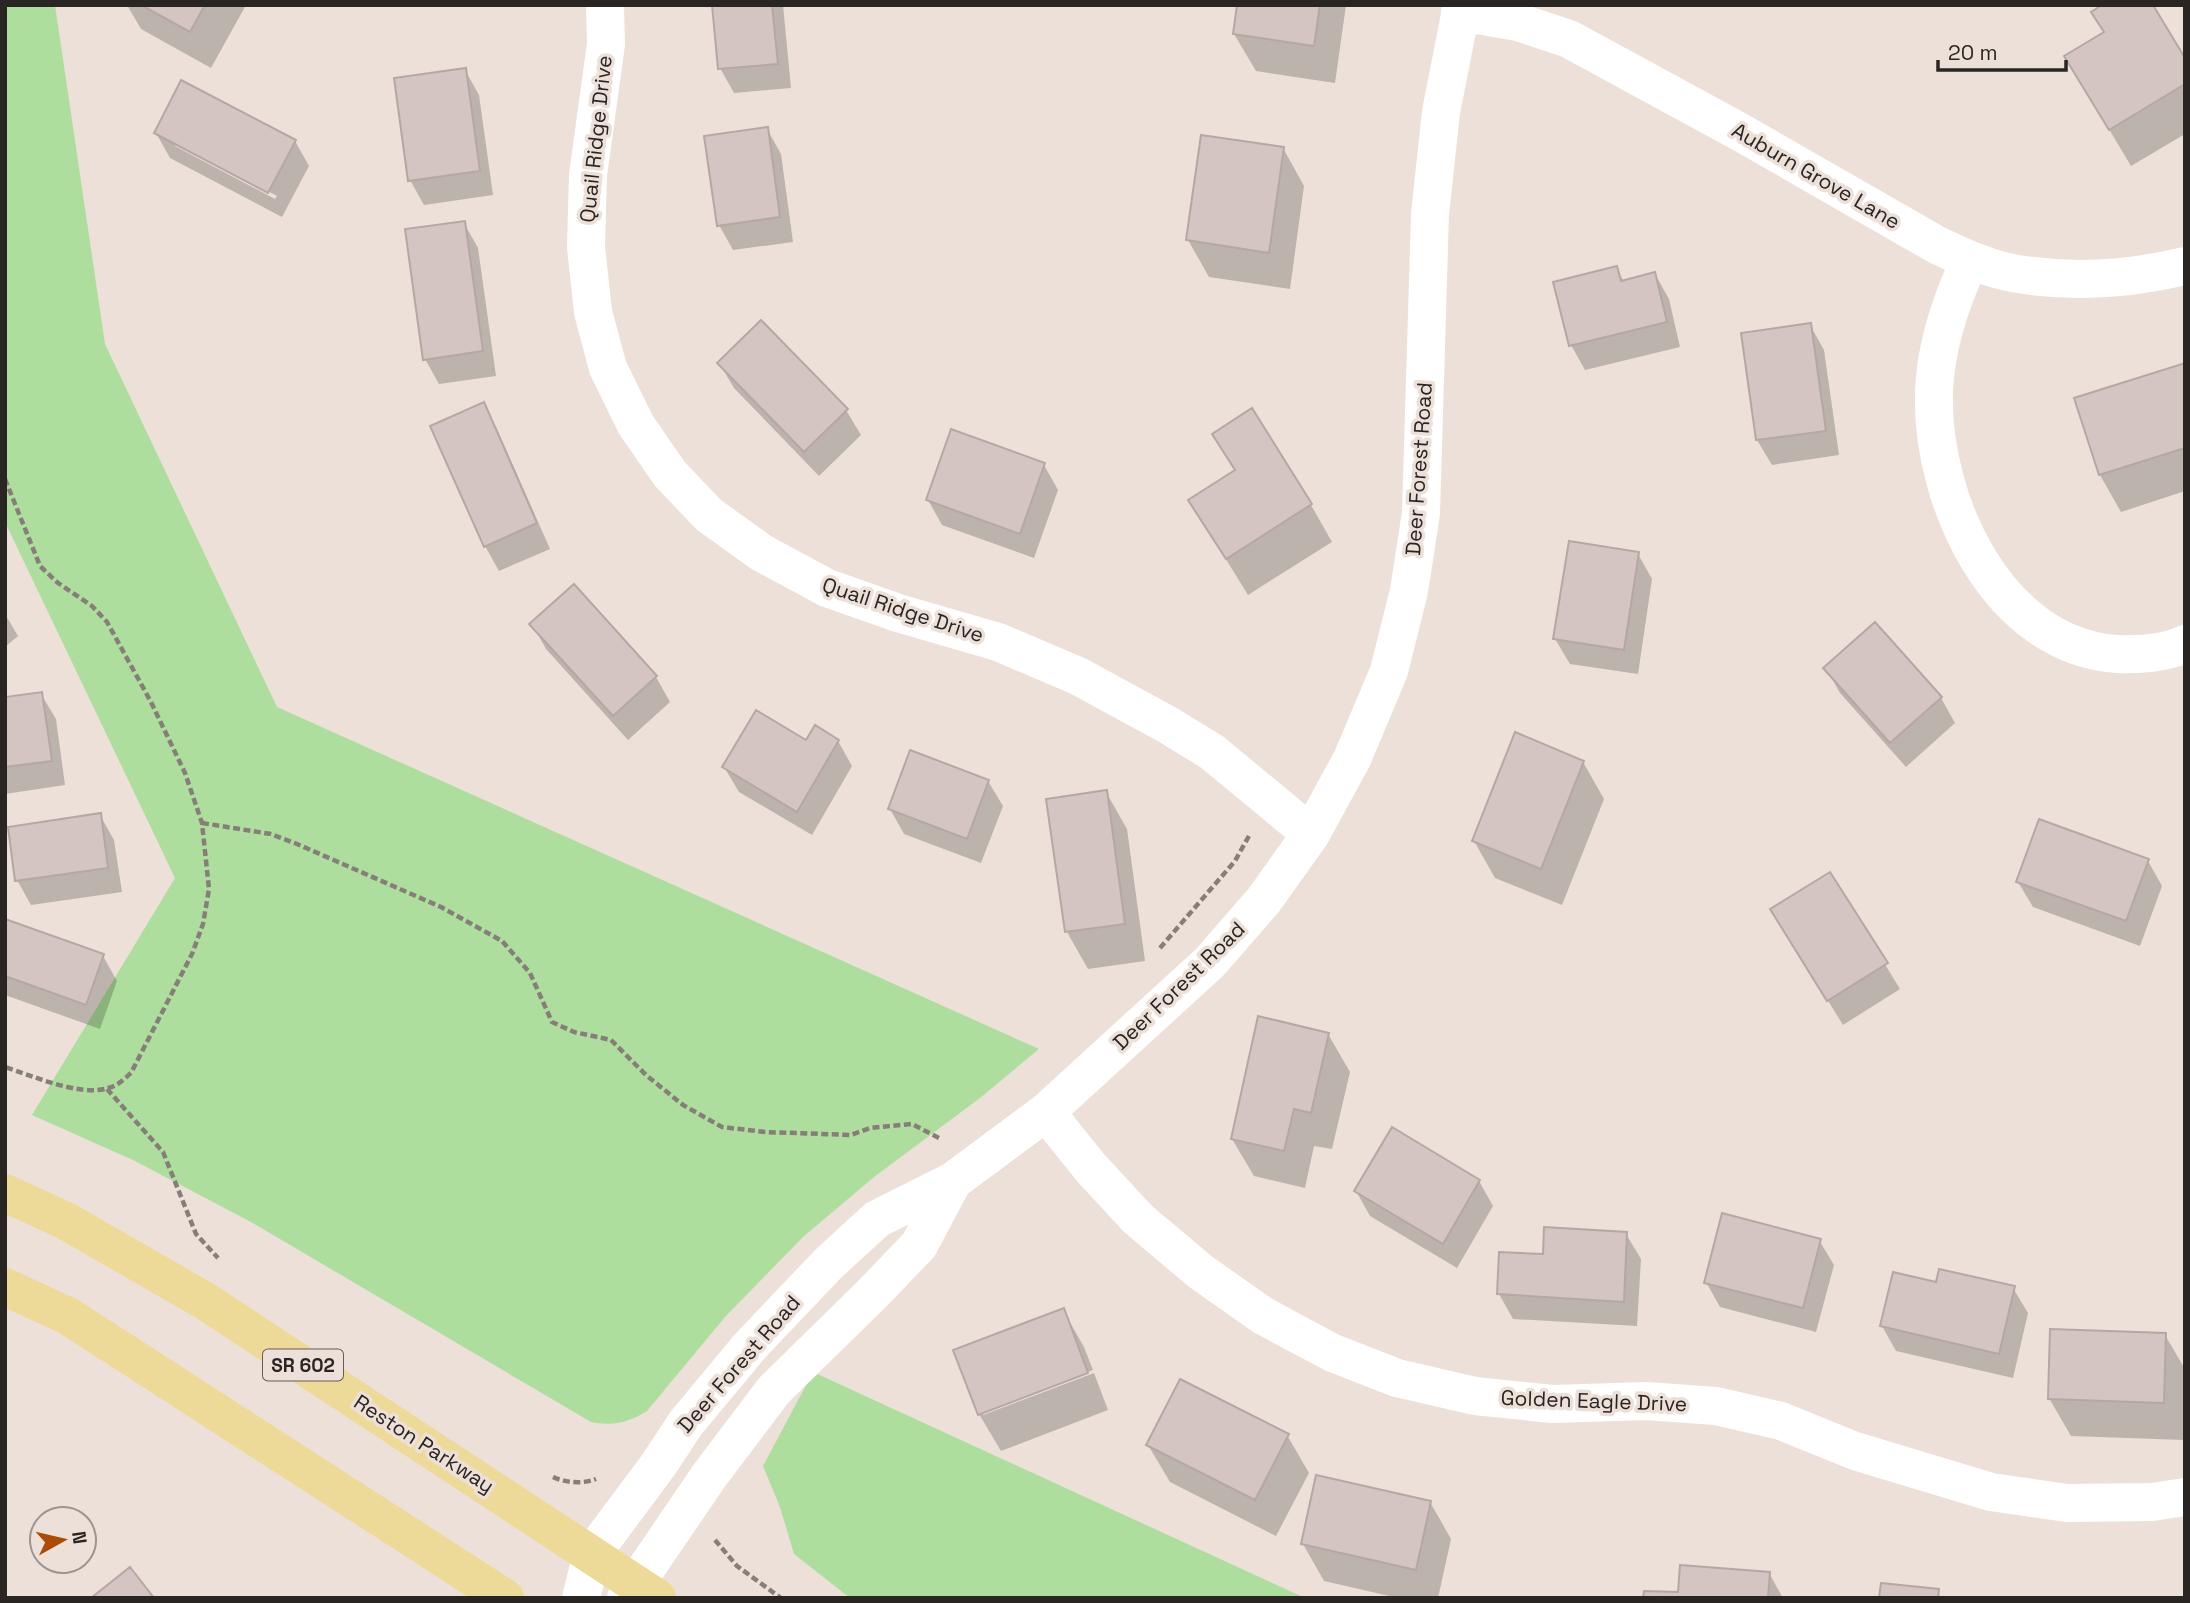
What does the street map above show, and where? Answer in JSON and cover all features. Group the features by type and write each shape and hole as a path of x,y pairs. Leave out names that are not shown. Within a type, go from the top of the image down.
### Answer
{"main road":[{"name":"Reston Parkway","path":"5,1193 66,1221 205,1301 592,1554 640,1593"},
{"path":"5,1287 68,1316 505,1598"}],"street":[{"name":"Quail Ridge Drive","path":"605,5 606,44 588,175 586,235 593,312 608,368 636,425 670,474 709,515 762,553 827,588 898,613 998,642 1078,676 1168,725 1212,752 1311,834"},
{"name":"Deer Forest Road","path":"581,1598 592,1554 686,1423 750,1346 828,1263 877,1219 953,1181 1046,1112 1210,962 1264,900 1311,834 1352,759 1389,671 1409,591 1421,513 1430,214 1441,112 1461,9"},
{"name":"Auburn Grove Lane","path":"1461,9 1518,22 1569,39 1740,132 1937,245 1970,260 2017,274 2074,280 2146,275 2185,266"},
{"path":"1970,260 1960,282 1940,346 1934,393 1938,444 1949,495 1957,518 1985,570 2022,615 2053,636 2096,653 2133,655 2185,644"},
{"name":"Golden Eagle Drive","path":"1046,1112 1090,1167 1138,1219 1201,1272 1262,1315 1297,1334 1333,1353 1397,1378 1475,1396 1553,1404 1646,1401 1716,1406 1781,1421 1856,1451 1990,1492 2067,1503 2152,1502 2185,1497"},
{"name":"Deer Forest Road","path":"640,1593 709,1476 774,1391 919,1245 953,1181"}],"path":[{"path":"5,479 40,566 58,583 92,606 107,622 151,702 185,773 202,823 209,889 203,924 192,954 131,1073 121,1083 107,1089 83,1089 5,1067"},
{"path":"202,823 271,834 297,844 440,907 502,941 530,973 552,1022 574,1032 611,1040 646,1075 683,1105 722,1127 765,1132 851,1135 870,1128 912,1124 941,1139"},
{"path":"107,1089 163,1152 196,1234 228,1265"},
{"path":"545,1472 557,1480 572,1482 590,1481 605,1475"},
{"path":"697,1496 715,1540 737,1566 781,1598"}],"green space":[{"path":"5,5 55,5 105,344 277,707 1039,1049 980,1098 874,1177 803,1237 725,1317 647,1411 633,1418 606,1424 591,1422 251,1222 135,1161 32,1115 175,878 5,522"},
{"path":"813,1372 1305,1598 850,1598 794,1554 780,1507 763,1466"}],"building":[{"path":"141,5 205,5 190,32"},
{"path":"712,5 772,5 778,64 718,69"},
{"path":"1237,5 1320,5 1314,46 1233,34"},
{"path":"2102,5 2153,5 2185,58 2185,84 2109,130 2064,56 2104,32 2091,12"},
{"path":"466,68 480,171 408,181 394,78"},
{"path":"181,80 296,140 268,193 154,133"},
{"path":"768,127 780,217 717,226 704,136"},
{"path":"1201,135 1284,147 1269,253 1186,240"},
{"path":"465,221 483,351 423,360 405,229"},
{"path":"1617,266 1621,281 1655,272 1667,322 1569,346 1553,282"},
{"path":"761,320 848,409 804,452 717,363"},
{"path":"1811,323 1826,431 1756,440 1741,333"},
{"path":"2185,363 2185,448 2099,475 2074,398"},
{"path":"484,402 537,523 484,547 430,426"},
{"path":"1252,408 1312,504 1226,559 1188,500 1235,470 1212,434"},
{"path":"951,429 1045,463 1020,534 926,500"},
{"path":"1569,541 1639,552 1624,650 1553,639"},
{"path":"574,584 657,676 613,716 529,624"},
{"path":"1875,622 1942,697 1890,743 1823,668"},
{"path":"42,692 52,761 5,767 5,697"},
{"path":"756,710 806,740 815,725 839,740 797,812 722,767"},
{"path":"1515,732 1584,761 1541,869 1472,841"},
{"path":"910,750 989,780 967,839 888,809"},
{"path":"1107,790 1125,924 1065,932 1046,799"},
{"path":"101,813 108,868 15,881 8,827"},
{"path":"2039,819 2149,859 2126,921 2016,882"},
{"path":"1830,872 1888,963 1827,1001 1770,909"},
{"path":"5,919 104,954 86,1005 5,976"},
{"path":"1258,1016 1329,1033 1311,1113 1294,1109 1284,1151 1231,1139"},
{"path":"1392,1127 1480,1180 1443,1244 1354,1191"},
{"path":"1722,1213 1821,1239 1803,1308 1704,1283"},
{"path":"1544,1227 1627,1232 1624,1302 1497,1294 1499,1252 1543,1254"},
{"path":"1939,1269 2015,1286 1999,1354 1880,1326 1893,1272 1936,1282"},
{"path":"1064,1308 1088,1373 978,1415 953,1350"},
{"path":"2050,1329 2166,1333 2164,1403 2048,1399"},
{"path":"1180,1379 1289,1434 1255,1500 1146,1445"},
{"path":"1316,1475 1431,1501 1416,1570 1301,1544"},
{"path":"1680,1565 1770,1572 1768,1598 1643,1598 1644,1591 1678,1592"},
{"path":"130,1567 154,1598 91,1598"},
{"path":"1881,1583 1939,1589 1938,1598 1879,1598"}]}
